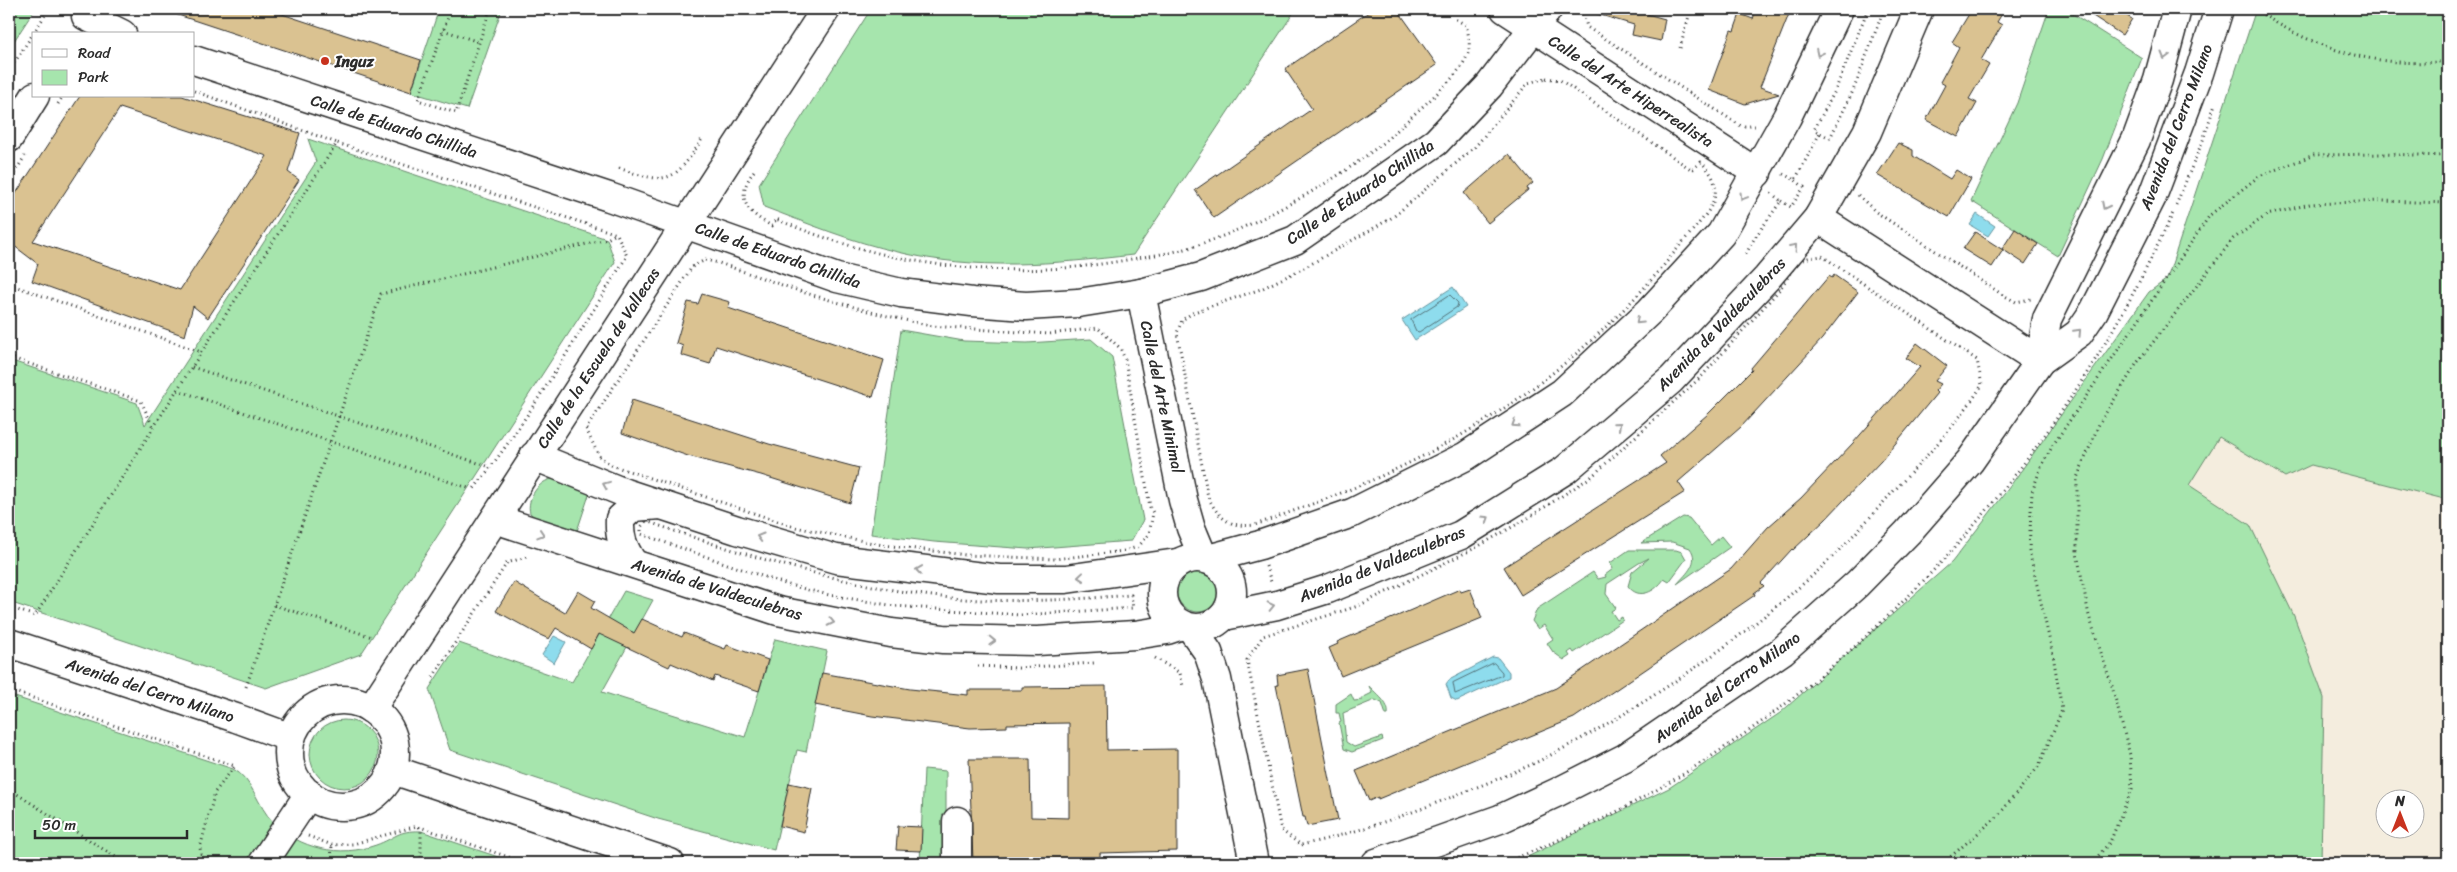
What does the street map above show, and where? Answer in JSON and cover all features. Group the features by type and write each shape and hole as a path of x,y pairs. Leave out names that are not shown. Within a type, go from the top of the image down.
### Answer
{"street":[{"name":"Calle de la Escuela de Vallecas","path":"371,709 826,9"},
{"name":"Calle del Arte Hiperrealista","path":"1505,9 1540,15 1770,180"},
{"path":"534,456 661,505 836,559 999,579 1066,579 1130,584 1192,560 1260,545 1352,513 1466,456 1562,393 1650,311 1770,180 1808,76 1839,9"},
{"name":"Avenida de Valdeculebras","path":"1223,617 1277,605 1328,589 1461,534 1565,470 1671,380 1767,278 1818,218 1867,132 1919,9"},
{"name":"Avenida del Cerro Milano","path":"2040,361 2047,319 2136,140 2158,80 2177,9"},
{"name":"Avenida del Cerro Milano","path":"1376,863 1500,819 1625,758 1782,651 1858,584 1908,532 1970,461 2040,361 2079,333 2094,311 2148,206 2199,73 2218,9"},
{"name":"Calle de Eduardo Chillida","path":"195,60 685,224 837,278 901,293 972,302 1026,306 1078,303 1141,293 1201,277 1295,240 1436,142 1489,86 1540,15"},
{"path":"84,19 117,32"},
{"path":"9,138 34,98"},
{"path":"1818,218 2040,361"},
{"name":"Calle del Arte Minimal","path":"1141,293 1183,500 1191,528 1192,560"},
{"path":"633,563 623,548 620,534 620,519 634,508 661,505"},
{"name":"Avenida de Valdeculebras","path":"495,519 778,611 891,633 943,639 1073,640 1135,635 1186,627"},
{"path":"1217,678 1216,643 1223,617 1232,596 1230,581 1223,568 1192,560 1164,579 1162,598 1164,608 1172,618 1186,627 1208,652 1217,678 1254,863"},
{"path":"1186,627 1207,627 1223,617"},
{"name":"Avenida del Cerro Milano","path":"9,643 291,738"},
{"path":"348,701 356,702 371,709 384,720 392,736 396,752 393,770 385,785 373,797 357,804 340,806 324,803 309,794 298,783 291,769 289,754 291,738 303,718 324,704 348,701"},
{"path":"393,770 670,863"},
{"path":"263,863 309,794"},
{"path":"957,821 957,863"}],"path":[{"path":"34,32 49,9"},
{"path":"451,9 418,100 456,114 490,9"},
{"path":"1582,9 1587,27 1741,126 1760,124"},
{"path":"1680,48 1691,9"},
{"path":"1868,9 1835,91 1814,130 1830,138 1853,91 1884,9"},
{"path":"2255,9 2289,31 2328,48 2400,63 2448,61"},
{"path":"754,171 745,183 744,197 749,211 758,219 772,226 776,219 807,232 915,262 960,269 1035,271 1111,263 1194,247 1243,227 1360,163 1402,127 1464,64 1469,48 1466,25 1455,19"},
{"path":"443,30 479,42"},
{"path":"9,71 32,35"},
{"path":"1546,78 1560,80 1692,170 1702,162 1710,171 1716,185 1714,203 1655,277 1602,331 1524,397 1461,435 1392,471 1255,525 1241,527 1233,525 1216,512 1208,497 1177,333 1182,320 1194,312 1214,306 1261,289 1304,268 1393,217 1475,147 1528,83 1546,78"},
{"path":"177,390 470,489 490,468 627,256 617,234 337,143 195,92"},
{"path":"1795,180 1820,133"},
{"path":"619,168 644,177 663,178 677,174 686,164 702,139"},
{"path":"9,607 35,616 153,427 337,143"},
{"path":"1943,863 1997,817 2039,766 2062,710 2053,655 2029,550 2032,492 2041,468 2053,445 2210,215 2259,176 2314,155 2384,154 2448,156"},
{"path":"1783,173 1795,180 1804,187 1791,207 1770,193 1770,180 1783,173"},
{"path":"1746,254 1754,239 1781,201"},
{"path":"2092,863 2110,842 2132,789 2130,755 2112,686 2089,616 2078,553 2078,478 2099,424 2137,364 2233,240 2267,215 2310,204 2381,201 2448,203"},
{"path":"1876,212 2003,295"},
{"path":"246,687 380,294 597,241 617,234"},
{"path":"751,273 705,260 692,267 586,428 592,443 599,456 611,465 795,528 882,545 966,555 1055,559 1124,551 1138,547 1150,534 1153,513 1125,359 1120,348 1098,328 1084,330"},
{"path":"1284,630 1263,636 1247,660 1281,830 1301,844 1397,818 1538,762 1616,719 1684,675 1749,628 1812,576 1926,457 1982,385 1977,360 1839,268"},
{"path":"9,284 201,352"},
{"path":"1503,863 1612,813 1693,768 1765,720 1840,658 1910,594 1975,525 2066,406 2117,323"},
{"path":"9,357 141,401 153,427"},
{"path":"192,367 339,415 490,468"},
{"path":"433,677 507,563 531,556"},
{"path":"1266,566 1271,585"},
{"path":"1130,584 1133,608"},
{"path":"274,605 372,637"},
{"path":"1151,658 1158,658 1180,673 1183,686"},
{"path":"9,690 235,766 215,792 200,848 203,863"},
{"path":"9,789 125,863"},
{"path":"288,826 302,834 332,844 353,844 417,826 526,863"},
{"path":"417,826 422,831 421,863"},
{"path":"330,863 332,844"}],"shaded area":[{"path":"2219,437 2285,477 2310,465 2448,500 2448,863 2321,863 2324,698 2294,616 2188,485"}],"green space":[{"path":"15,9 35,9 12,44 9,44 9,18"},
{"path":"439,9 502,9 467,109 411,92"},
{"path":"871,9 1296,9 1133,255 1045,263 986,264 927,258 881,248 847,238 764,207 759,184"},
{"path":"2049,9 2065,9 2142,58 2103,159 2058,256 1971,201 2017,103"},
{"path":"2256,9 2448,9 2448,500 2311,465 2285,477 2219,437 2189,485 2250,525 2294,616 2324,698 2321,863 1515,863 1669,788 1780,713 1952,562 2008,489 2149,292 2167,279"},
{"path":"308,139 607,239 615,262 361,654 266,688 9,602 9,360 137,403 145,425 316,162"},
{"path":"901,330 964,341 1027,343 1091,339 1112,357 1143,520 1131,541 1028,549 934,542 871,534"},
{"path":"553,479 590,492 576,534 539,521 530,513 530,502 535,491 543,483"},
{"path":"1683,517 1689,518 1711,545 1721,536 1730,547 1677,584 1693,563 1693,553 1690,548 1672,542 1641,543"},
{"path":"1629,550 1676,550 1682,552 1686,559 1669,582 1664,579 1657,587 1647,593 1637,593 1628,586 1632,572 1649,558 1607,584 1606,594 1616,608 1611,611 1617,620 1622,617 1623,620 1574,653 1572,650 1568,653 1570,656 1564,660 1553,652 1547,643 1553,639 1544,625 1538,629 1532,621 1537,609 1593,572 1598,579 1606,577 1605,575 1613,569 1610,563"},
{"path":"1194,568 1202,568 1214,574 1220,590 1214,606 1202,612 1194,612 1182,606 1176,594 1176,586 1182,574"},
{"path":"624,591 653,600 602,692 745,737 775,639 827,651 806,752 797,750 774,850 658,819 450,750 429,689 459,643 572,682"},
{"path":"1369,686 1385,703 1388,715 1386,715 1382,703 1375,700 1343,713 1346,742 1354,747 1382,737 1383,740 1352,752 1344,749 1339,723 1341,722 1339,713 1336,713 1336,704 1351,694 1354,701 1362,700 1362,698 1372,693"},
{"path":"9,695 233,769 245,779 273,822 295,839 308,845 334,851 348,851 376,845 401,833 421,831 516,863 9,863"},
{"path":"344,720 357,723 368,730 375,741 378,754 375,767 368,778 357,785 344,788 331,785 320,778 313,767 310,754 313,741 320,730 331,723"},
{"path":"924,769 946,771 946,863 920,863"}],"water":[{"path":"1977,214 1995,226 1988,236 1970,225"},
{"path":"1453,287 1466,307 1415,340 1402,320"},
{"path":"554,636 566,642 554,663 542,655"},
{"path":"1493,657 1498,658 1509,672 1509,677 1457,701 1451,698 1446,684 1449,680"}],"building":[{"path":"170,9 267,9 421,60 411,92 169,12"},
{"path":"1373,9 1397,9 1437,65 1214,218 1195,190 1312,109 1285,69"},
{"path":"1594,9 1649,9 1647,14 1665,19 1661,41 1632,35 1634,25 1594,13"},
{"path":"1756,9 1791,9 1760,87 1779,94 1745,104 1709,90 1731,30 1734,31 1740,14 1753,19"},
{"path":"1972,9 2005,9 1997,22 2002,25 1981,60 1989,65 1969,99 1977,103 1958,137 1926,120 1945,85 1940,82 1959,47 1952,42"},
{"path":"2082,9 2132,9 2127,16 2132,19 2122,35"},
{"path":"79,98 188,98 300,133 288,172 299,180 208,318 193,306 185,336 32,281 38,264 9,242 9,204","holes":["120,108 267,156 180,290 33,241"]},
{"path":"1898,143 1913,150 1913,156 1950,179 1956,170 1971,179 1949,217 1877,175"},
{"path":"1509,154 1533,183 1527,188 1528,190 1488,223 1464,193"},
{"path":"2015,229 2038,244 2025,264 2002,249"},
{"path":"1975,232 2003,250 1992,267 1963,249"},
{"path":"1834,275 1858,292 1822,339 1741,427 1678,482 1685,492 1521,595 1504,567 1666,463 1660,456 1708,414 1752,370 1751,368 1829,276 1832,278"},
{"path":"702,294 730,302 728,308 884,360 873,397 716,346 710,364 681,355 683,346 676,343 688,302 698,304"},
{"path":"1917,343 1947,366 1935,381 1941,384 1935,391 1937,393 1881,461 1825,520 1792,549 1761,583 1764,586 1754,593 1755,595 1574,718 1378,799 1378,797 1369,801 1356,771 1556,688 1731,569 1768,527 1801,498 1853,443 1920,367 1906,358"},
{"path":"632,400 769,444 859,468 850,503 761,475 688,456 622,433"},
{"path":"514,582 565,613 578,591 595,601 591,608 634,633 642,619 682,637 684,633 725,649 727,645 768,660 759,691 715,676 713,681 671,663 669,667 599,634 591,649 556,628 549,639 540,635 496,611"},
{"path":"1460,589 1461,592 1470,589 1482,618 1341,676 1329,648 1338,644 1337,642"},
{"path":"1308,669 1338,820 1307,826 1305,817 1303,817 1276,685 1278,685 1277,675"},
{"path":"822,673 910,689 968,695 968,690 1022,690 1022,687 1106,686 1107,750 1177,749 1177,851 1100,853 1100,860 973,861 969,759 1030,759 1031,817 1069,818 1069,723 1007,724 1007,727 970,728 872,716 815,705"},
{"path":"789,783 812,788 804,832 780,826"},
{"path":"898,826 922,827 921,851 896,850"}],"place":[{"name":"Inguz","path":"325,61"}]}
